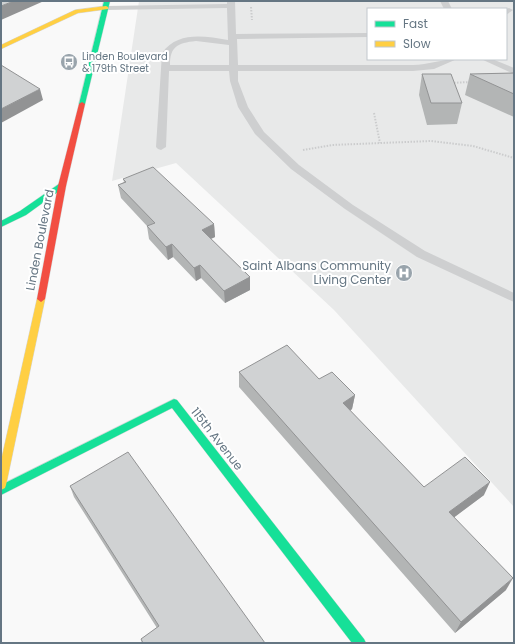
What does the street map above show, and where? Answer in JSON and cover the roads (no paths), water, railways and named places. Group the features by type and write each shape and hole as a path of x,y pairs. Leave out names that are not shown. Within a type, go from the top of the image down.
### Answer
{"main road":[{"path":"1,47 77,11 106,4"},
{"name":"Linden Boulevard","path":"1,485 48,265 62,186 106,4"},
{"path":"1,224 22,213 62,186"},
{"name":"115th Avenue","path":"1,490 174,403 360,643"}],"lane":[{"path":"106,4 231,3 234,81 243,107 260,134 295,167 349,206 421,254 514,298"},
{"path":"161,147 166,53 170,46 177,42 203,39 232,40 253,37 367,36"},
{"path":"165,68 413,68 431,67 449,60"},
{"path":"489,60 514,61"},
{"path":"489,60 514,71"}],"place":[{"name":"Linden Boulevard & 179th Street","path":"69,62"},
{"name":"Saint Albans Community Living Center","path":"404,273"}]}
